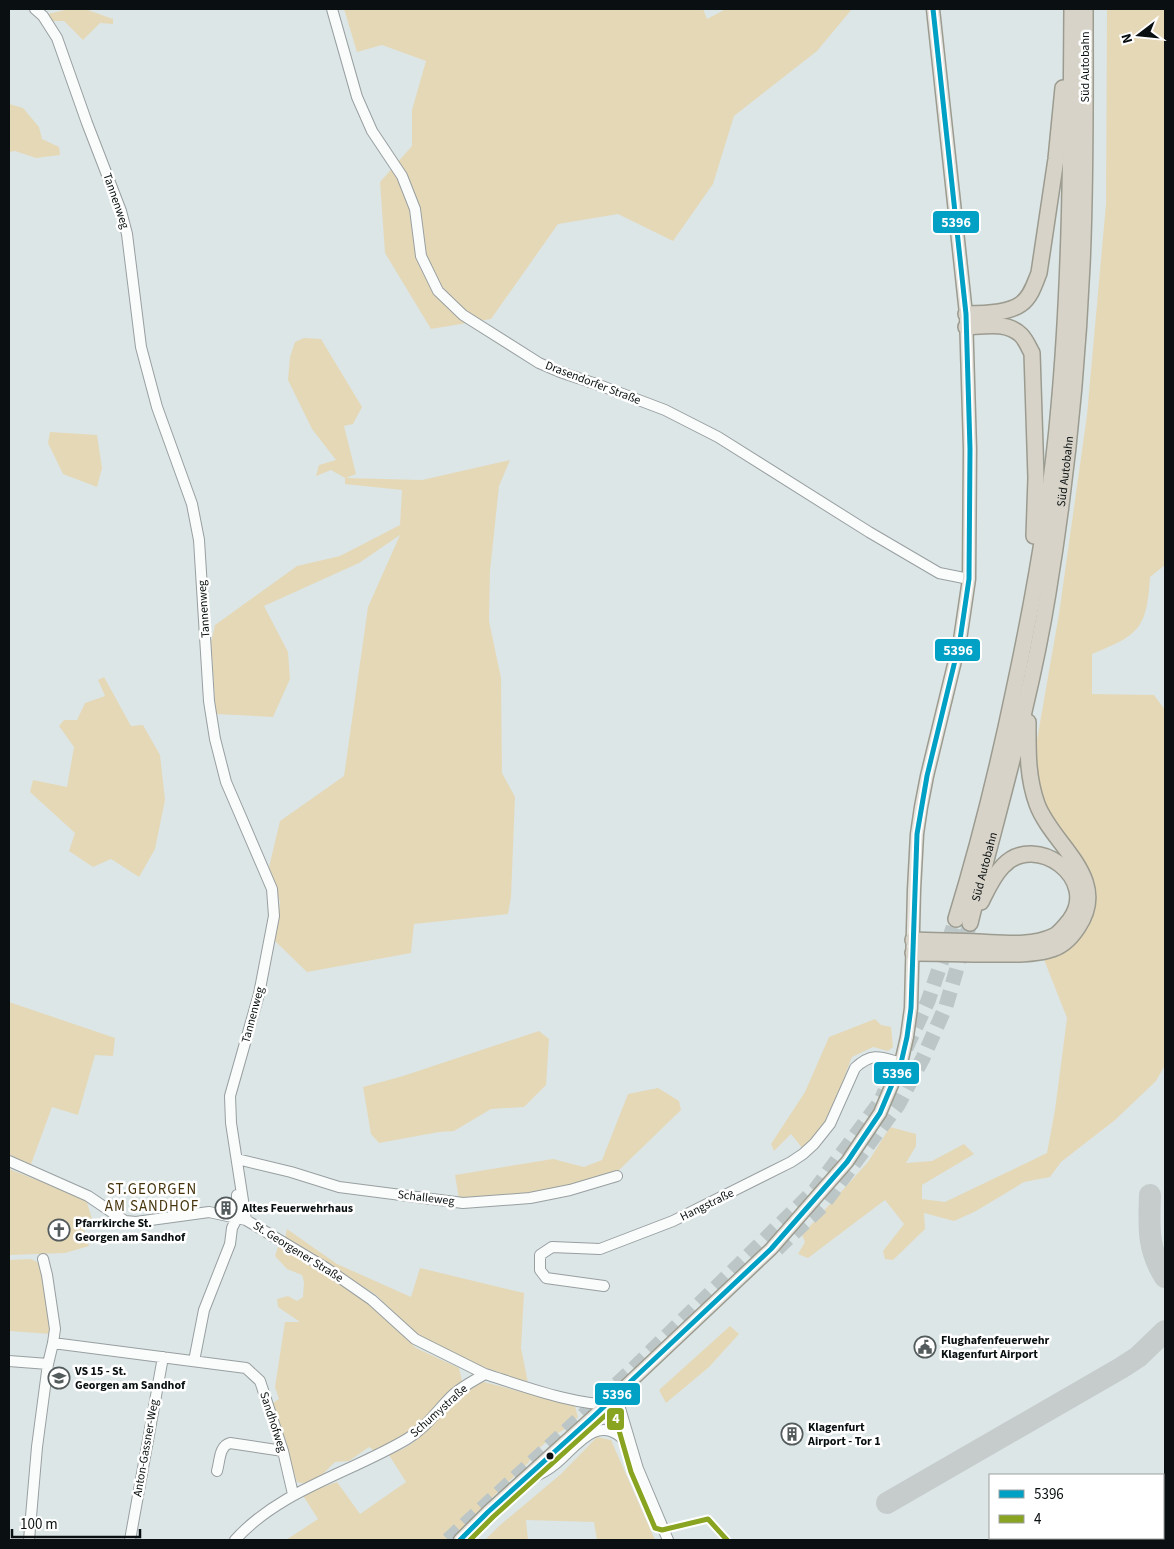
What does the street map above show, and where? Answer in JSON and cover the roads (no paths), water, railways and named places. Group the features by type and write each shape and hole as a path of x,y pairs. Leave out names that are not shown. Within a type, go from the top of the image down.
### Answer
{"highway":[{"name":"Süd Autobahn","path":"963,921 1029,620 1037,575 1059,408 1065,329 1070,196 1072,9"},
{"name":"Süd Autobahn","path":"963,921 1000,810 1029,693 1048,594 1064,482 1072,410 1082,263 1085,9"},
{"path":"966,320 1021,304 1032,290 1039,273 1056,159 1065,63 1072,30"},
{"path":"966,320 1008,328 1021,336 1032,353 1036,478 1034,536 1037,575"},
{"path":"913,947 1016,954 1050,950 1062,945 1073,936 1082,922 1088,897 1084,879 1074,859 1048,824 1038,806 1031,785 1028,765 1029,693"},
{"path":"913,947 1014,944 1038,941 1055,936 1064,928 1074,913 1077,900 1071,875 1061,864 1047,856 1030,854 1020,856 1003,865 963,921"}],"main road":[{"path":"460,1540 771,1249 810,1207 847,1162 880,1113 901,1063 911,1008 917,834 926,776 960,640 969,579 970,449 966,320 933,9"}],"street":[{"name":"Tannenweg","path":"35,9 43,16 57,38 121,211 127,234 141,347 155,399 192,504 199,540 209,701 215,739 226,782 272,889 274,916 259,994 230,1096 231,1123 237,1159 242,1219 232,1228 230,1244 204,1310 194,1361"},
{"name":"Drasendorfer Straße","path":"332,9 357,97 372,131 402,176 415,209 421,256 438,291 463,315 539,363 665,410 718,437 869,532 939,573 969,579"},
{"name":"Hangstraße","path":"604,1286 546,1278 540,1270 540,1256 552,1247 600,1249 673,1221 767,1175 803,1154 814,1144 830,1124 855,1068 862,1061 878,1056 901,1063"},
{"name":"Schalleweg","path":"237,1159 291,1172 339,1188 462,1203 530,1198 570,1190 617,1176"},
{"name":"St. Georgener Straße","path":"9,1160 88,1196 128,1221 136,1222 209,1212 242,1219 326,1268 372,1300 415,1339 486,1374"},
{"path":"29,1540 37,1446 48,1364 55,1329 43,1259"},
{"name":"Sandhofweg","path":"53,1343 246,1368 260,1381 283,1451 293,1494"},
{"name":"Anton-Gassner-Weg","path":"130,1540 163,1357"},
{"path":"9,1361 48,1364"},
{"path":"486,1374 543,1393 605,1406 619,1405 638,1469"},
{"name":"Schumystraße","path":"235,1540 253,1522 293,1494 346,1471 410,1437 453,1395 486,1374"},
{"path":"605,1406 638,1469 668,1540"},
{"path":"519,1484 553,1466 592,1432 606,1429 622,1438"},
{"path":"217,1470 223,1448 226,1444 283,1451"}],"tunnel":[{"path":"906,1048 928,1001 956,919"},
{"path":"777,1249 822,1206 898,1105 923,1058 946,1006 970,923"},
{"path":"448,1540 630,1372 815,1190 880,1102 885,1091"}],"place":[{"name":"Altes Feuerwehrhaus","path":"226,1208"},
{"name":"Pfarrkirche St. Georgen am Sandhof","path":"59,1230"},
{"name":"Flughafenfeuerwehr Klagenfurt Airport","path":"925,1347"},
{"name":"VS 15 - St. Georgen am Sandhof","path":"59,1378"},
{"name":"Klagenfurt Airport - Tor 1","path":"792,1434"}],"district":[{"name":"ST.GEORGEN AM SANDHOF","path":"152,1198"}]}
